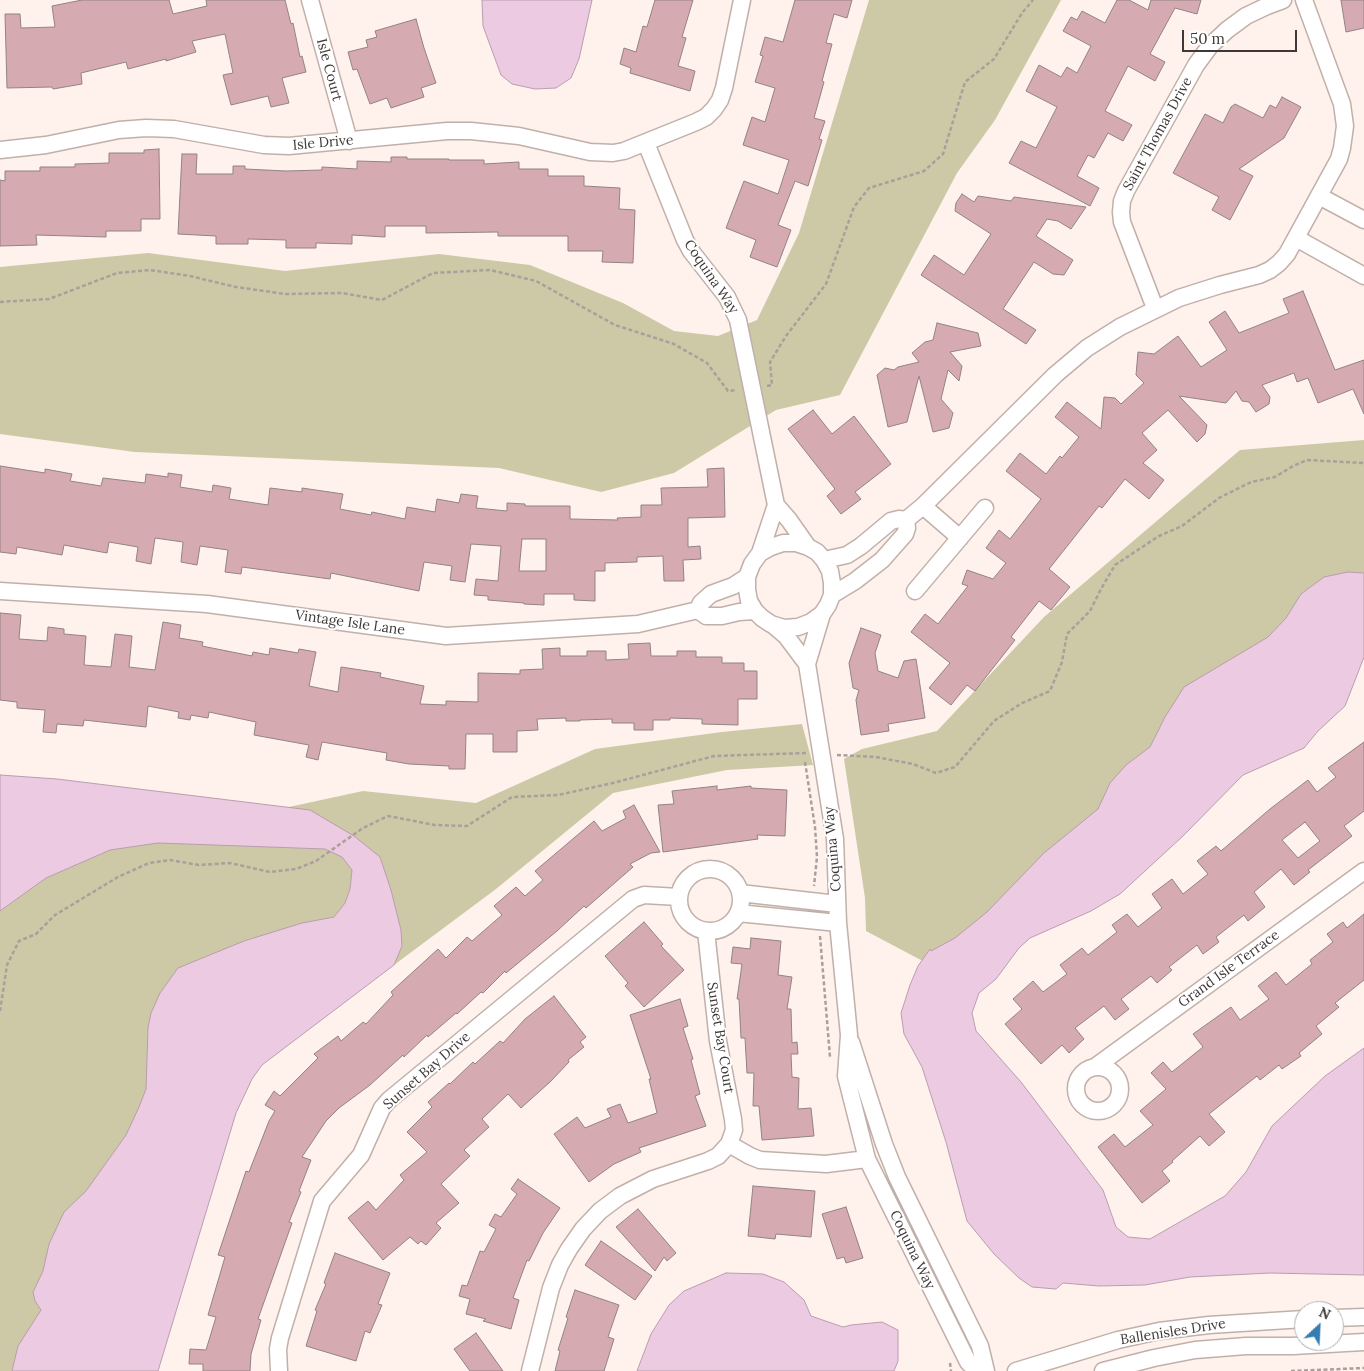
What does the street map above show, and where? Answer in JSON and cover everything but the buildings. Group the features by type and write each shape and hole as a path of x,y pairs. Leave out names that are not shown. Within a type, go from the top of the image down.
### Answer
{"street":[{"name":"Isle Court","path":"310,0 349,141"},
{"name":"Isle Drive","path":"0,150 46,145 119,130 146,128 174,129 264,145 289,146 447,131 479,132 519,136 601,154 624,151 696,122 714,110 724,88 742,0"},
{"name":"Saint Thomas Drive","path":"1155,308 1122,222 1122,201 1126,191 1196,65 1210,46 1246,16 1283,0"},
{"path":"824,560 847,556 891,521 906,520 923,506 1055,376 1088,348 1120,327 1155,308 1179,298 1220,285 1259,276 1283,259 1339,158 1344,137 1345,120 1342,104 1304,0"},
{"name":"Coquina Way","path":"646,142 685,240 733,308 738,320 776,505 808,546"},
{"path":"1319,196 1364,220"},
{"path":"1296,238 1364,276"},
{"path":"760,553 771,546 783,543 796,543 808,546 817,552 824,560 831,577 832,594 822,614 811,622 798,627 784,628 771,624 755,611 749,601 747,577 752,564 760,553 776,505"},
{"path":"923,506 960,538"},
{"path":"915,591 985,508"},
{"path":"832,594 855,581 882,560 905,534 907,528 906,520"},
{"path":"878,532 894,546"},
{"path":"698,610 701,603 711,594 732,586 747,577"},
{"name":"Vintage Isle Lane","path":"0,592 207,604 446,636 638,624 698,610 706,616 722,616 755,611"},
{"name":"Coquina Way","path":"822,614 807,664 835,839 838,923 849,1035 846,1076 867,1159 968,1362 977,1371"},
{"name":"Coquina Way","path":"771,624 786,636 807,664"},
{"path":"711,869 730,876 740,893 741,903 733,921 716,931 706,931 696,928 687,922 681,913 679,897 684,883 692,875 701,870 711,869"},
{"name":"Grand Isle Terrace","path":"1095,1067 1364,871"},
{"path":"740,893 837,904"},
{"name":"Sunset Bay Drive","path":"279,1371 277,1361 280,1338 322,1200 361,1155 382,1108 389,1100 633,899 644,895 679,897"},
{"path":"738,912 838,923"},
{"name":"Sunset Bay Court","path":"706,931 718,1041 733,1118 734,1130 729,1144"},
{"name":"Coquina Way","path":"849,1035 884,1144 897,1177 980,1346 986,1371"},
{"path":"530,1371 551,1288 560,1265 583,1228 600,1211 620,1196 653,1179 708,1161 718,1156 729,1144 760,1160 826,1164 867,1159"},
{"path":"1344,1318 1364,1317"},
{"name":"Ballenisles Drive","path":"1016,1371 1118,1340 1159,1331 1209,1325 1294,1320"},
{"name":"Ballenisles Drive","path":"1103,1371 1195,1350 1246,1346 1293,1346 1364,1342"}],"path":[{"path":"0,302 49,299 117,273 150,270 190,276 236,287 284,294 342,293 382,300 433,273 490,270 536,281 616,325 674,344 707,363 728,392 772,385 770,362 786,336 826,284 854,207 869,188 924,171 943,154 965,82 994,59 1022,13 1033,0"},
{"path":"0,1011 7,965 19,941 36,934 55,915 118,877 148,863 170,860 199,865 230,863 270,872 296,869 316,861 363,828 388,816 435,825 467,826 512,797 558,796 714,756 804,753 876,757 913,764 936,772 955,767 994,721 1022,702 1050,691 1062,662 1067,634 1090,611 1115,566 1159,536 1182,526 1219,498 1251,482 1275,478 1292,466 1307,460 1364,463"},
{"path":"804,753 815,827 817,857 814,888 816,892"},
{"path":"820,931 830,1058"},
{"path":"1291,1371 1364,1368"}],"shaded area":[{"path":"482,0 592,0 579,59 571,78 556,88 535,89 512,84 501,75 483,26"},
{"path":"869,0 1061,0 995,120 957,173 840,395 776,410 674,473 601,492 499,468 135,452 0,434 0,267 148,253 285,271 439,254 530,265 623,303 674,331 718,336 757,320 799,233"},
{"path":"1364,440 1364,628 934,967 866,931 865,898 844,759 862,749 937,731 1044,617 1240,450"},
{"path":"1348,572 1364,573 1364,657 1345,706 1318,731 1304,748 1243,775 1183,836 1120,894 1091,911 1030,938 1019,948 996,979 979,993 972,1013 976,1031 1021,1082 1103,1190 1116,1227 1128,1237 1150,1239 1225,1196 1246,1172 1272,1126 1325,1076 1364,1048 1364,1275 1270,1273 1190,1277 1145,1285 1099,1286 1063,1283 1056,1289 1032,1287 1019,1278 994,1254 967,1221 946,1142 922,1067 904,1034 901,1013 918,966 930,949 931,951 955,938 987,912 1044,853 1098,809 1110,783 1126,765 1150,747 1165,717 1184,687 1268,637 1286,618 1301,594 1324,577"},
{"path":"802,724 813,765 727,770 613,793 496,889 394,965 240,961 165,1063 29,1371 0,1371 0,895 76,846 187,829 363,791 476,803 595,749 722,732"},
{"path":"0,775 57,779 310,810 354,836 380,857 391,890 401,930 402,946 394,965 262,1065 252,1079 236,1113 158,1371 12,1371 18,1346 41,1310 35,1301 33,1292 43,1271 49,1244 64,1212 86,1191 126,1135 146,1089 148,1028 151,1013 160,993 178,968 244,941 302,923 334,917 345,903 350,889 352,870 342,857 325,849 158,843 110,850 46,878 0,911"},
{"path":"726,1273 763,1274 784,1282 804,1300 811,1316 843,1327 882,1322 898,1330 898,1361 894,1371 637,1371 651,1334 669,1305 684,1291"}]}
